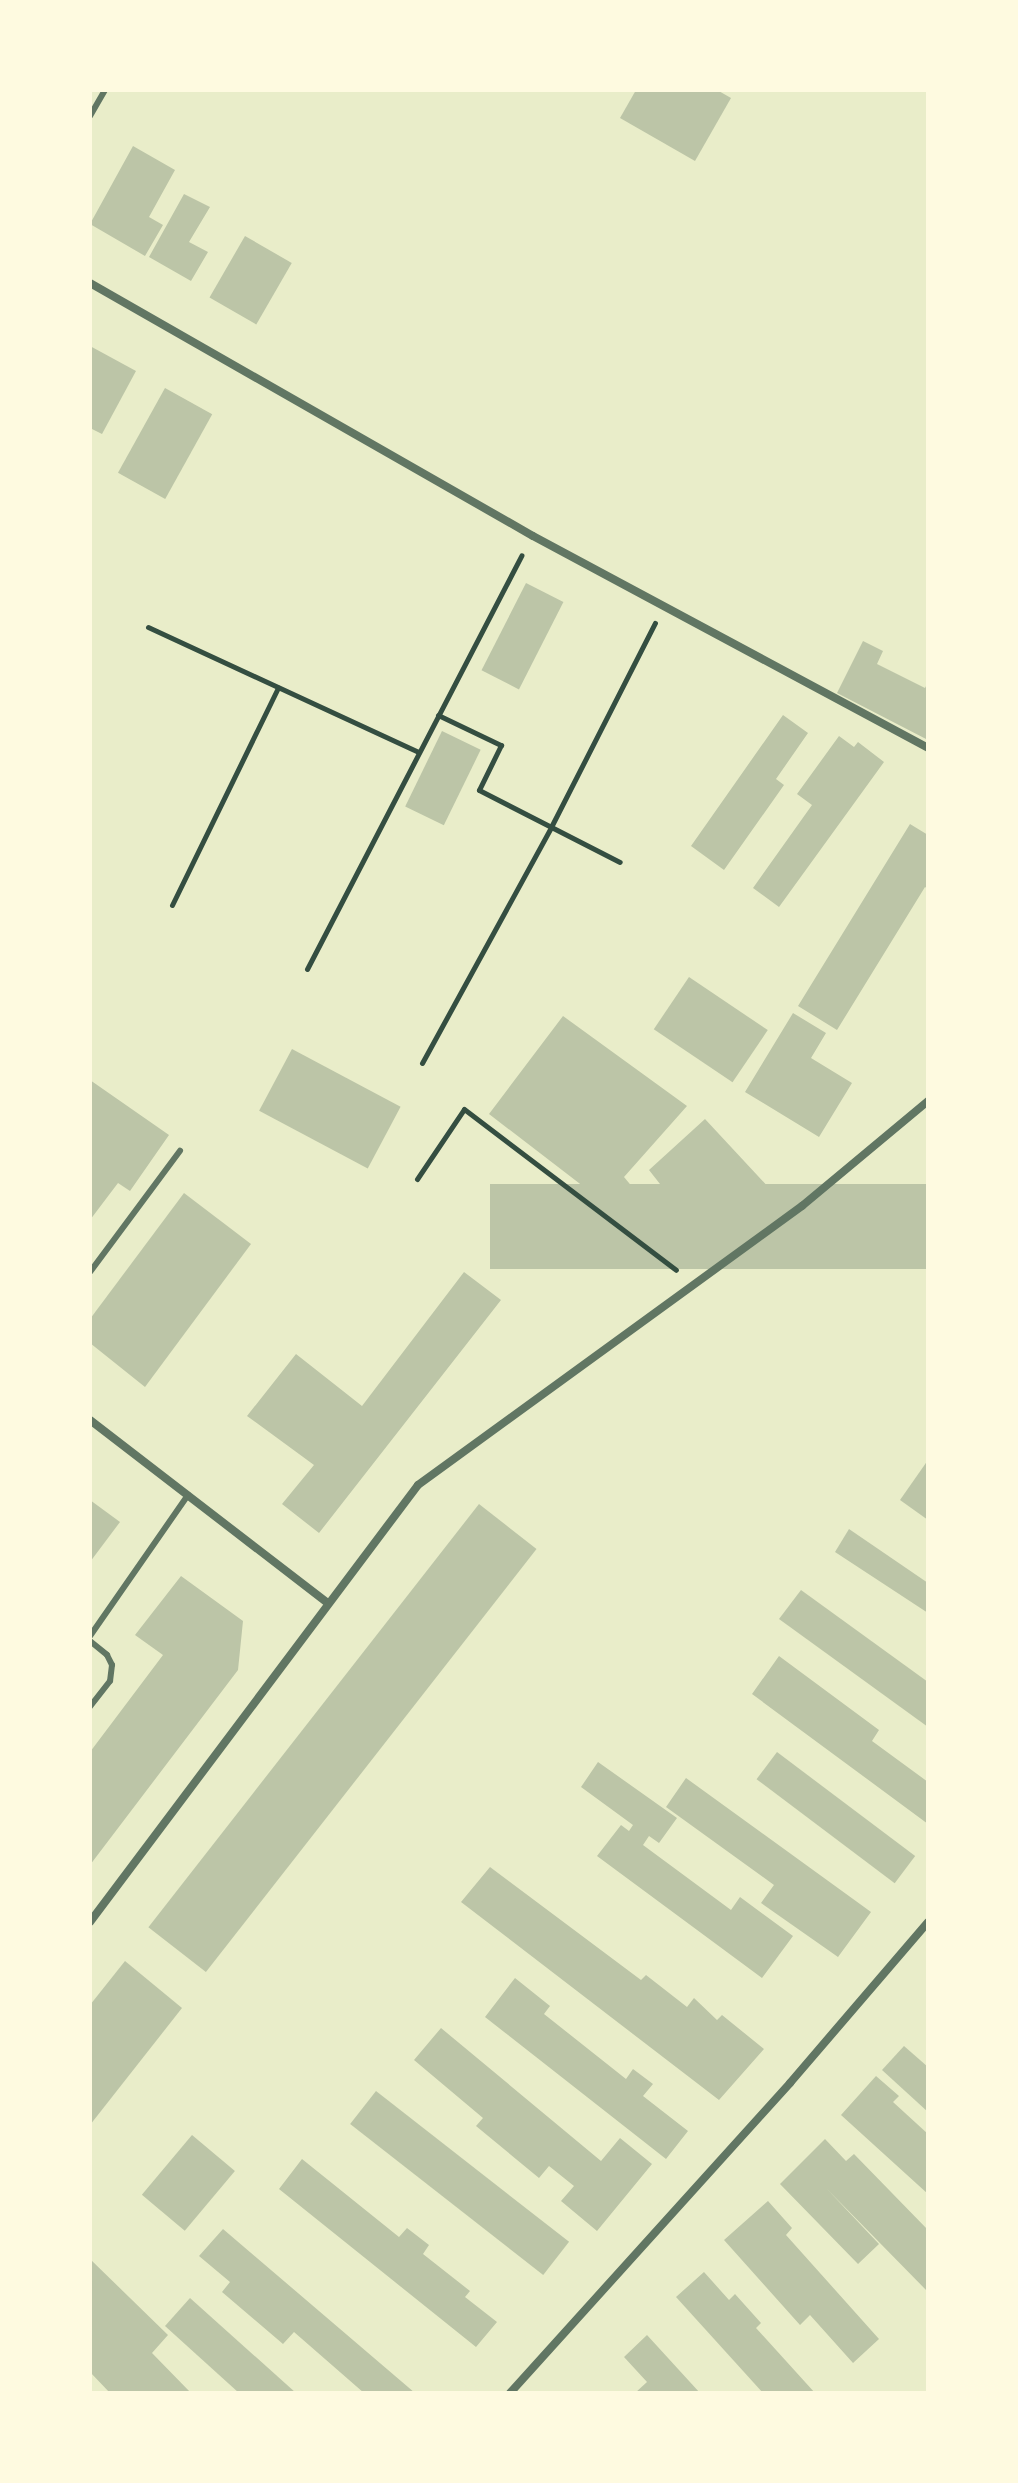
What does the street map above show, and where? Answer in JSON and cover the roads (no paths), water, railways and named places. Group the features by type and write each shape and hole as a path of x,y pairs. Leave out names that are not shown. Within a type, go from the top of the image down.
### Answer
{"street":[{"path":"90,283 533,536 928,748"},
{"path":"90,1922 418,1485 802,1206 928,1101"},
{"path":"90,1420 189,1493 328,1603"},
{"path":"510,2393 780,2094 928,1922"}],"lane":[{"path":"90,116 105,90"},
{"path":"90,1272 180,1151"},
{"path":"90,1707 110,1681 112,1665 107,1655 90,1639 189,1493"}]}
